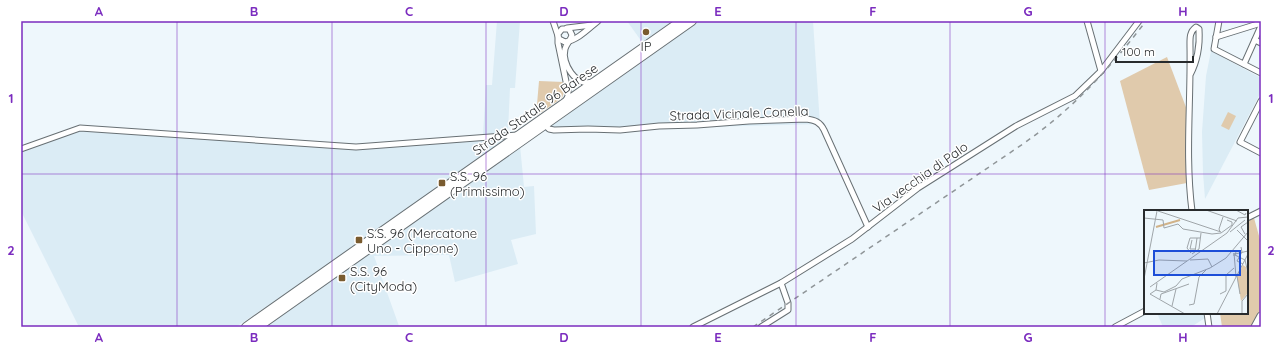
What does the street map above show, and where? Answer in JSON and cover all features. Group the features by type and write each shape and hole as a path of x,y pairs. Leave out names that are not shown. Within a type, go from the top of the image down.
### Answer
{"main road":[{"name":"Strada Statale 96 Barese","path":"246,327 681,21"},
{"name":"Strada Statale 96 Barese","path":"258,327 692,21"}],"street":[{"path":"554,21 568,91 566,100 561,106"},
{"path":"557,21 571,31 572,35 564,50 564,56 570,72 582,82 588,83 598,80"},
{"path":"558,37 562,42 569,41 589,29 598,21"},
{"path":"1087,21 1101,71"},
{"name":"Via vecchia di Palo","path":"693,327 781,283 844,245 918,188 1016,126 1075,96 1101,71 1139,21"},
{"path":"1219,21 1214,49 1261,73"},
{"path":"1216,37 1261,24"},
{"path":"1244,64 1261,24"},
{"path":"558,37 560,30 565,28 593,25"},
{"path":"1190,75 1194,67 1197,51 1199,29 1196,27 1190,34 1188,179 1192,210"},
{"path":"1255,40 1261,43"},
{"path":"1261,101 1259,108 1240,142 1261,153"},
{"name":"Strada Vicinale Conella","path":"545,125 549,129 554,130 620,130 659,126 749,121 813,120 820,124 824,130 868,227"},
{"path":"21,149 80,128 356,147 518,135"},
{"path":"1249,216 1261,211"},
{"path":"761,327 788,310 788,303 781,283"},
{"path":"1115,327 1144,312"},
{"path":"1207,314 1209,327"},
{"path":"1255,327 1261,316"}],"shaded area":[{"path":"497,21 520,21 515,88 510,88 508,131 483,135 486,85 492,85"},
{"name":"IP","path":"627,21 673,21 642,42"},
{"path":"699,21 813,21 820,124 543,131"},
{"path":"1211,51 1261,78 1261,92 1205,199 1202,132 1206,76"},
{"path":"1167,57 1187,110 1187,183 1149,190 1120,81"},
{"path":"539,81 564,82 565,90 562,98 536,116"},
{"path":"1228,112 1236,116 1229,130 1221,126"},
{"path":"80,128 356,147 519,135 524,187 534,186 536,234 511,240 518,264 455,282 449,255 374,256 399,326 259,327 506,144 236,327 79,327 21,211 21,149"},
{"path":"1254,218 1261,243 1261,309 1252,327 1222,327 1220,314 1248,314 1248,221"},
{"path":"1157,314 1204,314 1205,318 1191,327 1163,327"}],"railway":[{"path":"753,327 1017,148 1054,120 1102,74 1146,21"}],"place":[{"name":"IP","path":"646,32"},
{"name":"S.S. 96 (Primissimo)","path":"442,183"},
{"name":"S.S. 96 (Mercatone Uno - Cippone)","path":"359,240"},
{"name":"S.S. 96 (CityModa)","path":"342,278"}]}
